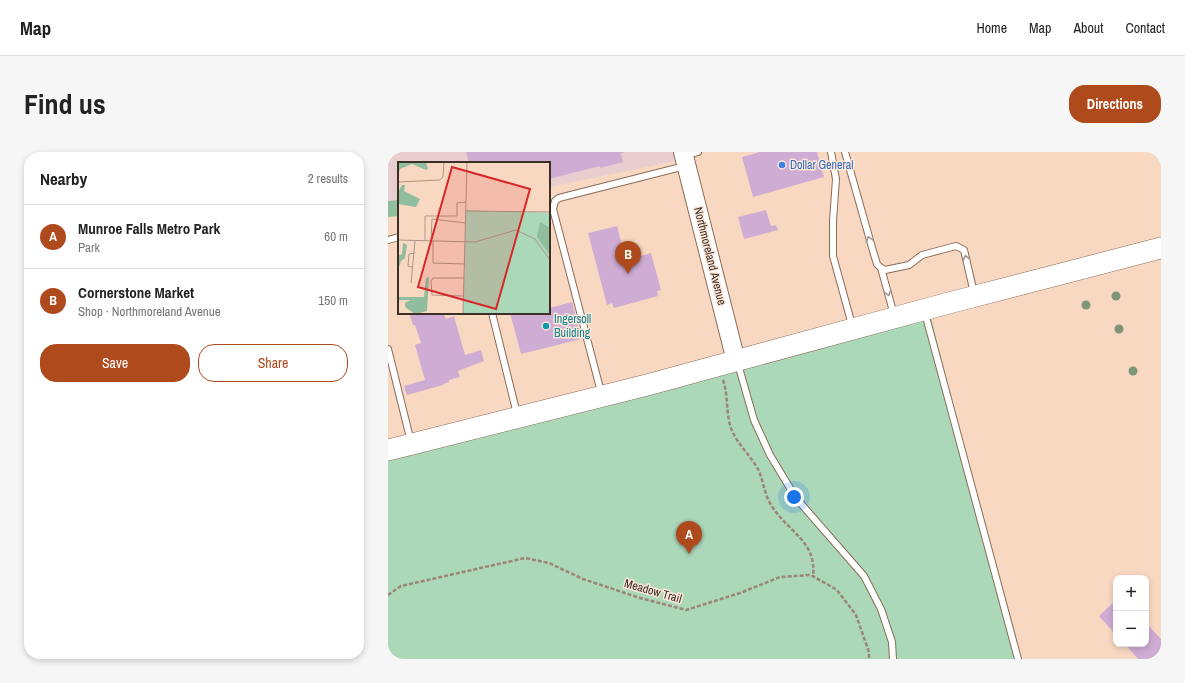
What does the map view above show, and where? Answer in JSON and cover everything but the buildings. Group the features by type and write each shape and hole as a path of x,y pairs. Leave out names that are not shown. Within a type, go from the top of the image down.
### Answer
{"main road":[{"path":"388,450 727,364 975,296 1161,248"}],"street":[{"name":"Northmoreland Avenue","path":"688,156 727,364"}],"lane":[{"path":"831,152 836,179 833,221 833,256 853,329"},
{"path":"845,152 873,252 877,264 881,268 895,318"},
{"path":"602,396 553,209 555,201 560,198 688,156"},
{"path":"388,240 398,237"},
{"path":"881,268 885,270 909,265 922,255 956,246 964,250 975,296"},
{"path":"924,310 1018,659"},
{"path":"492,314 518,417"},
{"path":"388,349 412,443"},
{"path":"727,364 770,454 796,498 864,576 881,609 892,642 893,659"}],"path":[{"path":"727,364 725,387 727,410 733,433 759,472 768,500 774,509 798,534 810,551 813,563 813,576 837,590 856,615 869,652 869,659"},
{"name":"Meadow Trail","path":"388,595 401,586 525,558 549,563 583,579 640,598 686,610 740,593 780,577 813,576"}],"shaded area":[{"path":"388,152 683,152 685,159 550,187 550,162 398,162 398,210 388,212"}],"green space":[{"path":"398,200 398,216 388,217 388,201"},
{"path":"929,309 1016,659 388,659 388,450"}],"place":[{"name":"Dollar General","path":"782,165"},
{"name":"Cornerstone Market","path":"628,274"},
{"name":"Ingersoll Building","path":"546,326"},
{"name":"Munroe Falls Metro Park","path":"689,554"}]}
